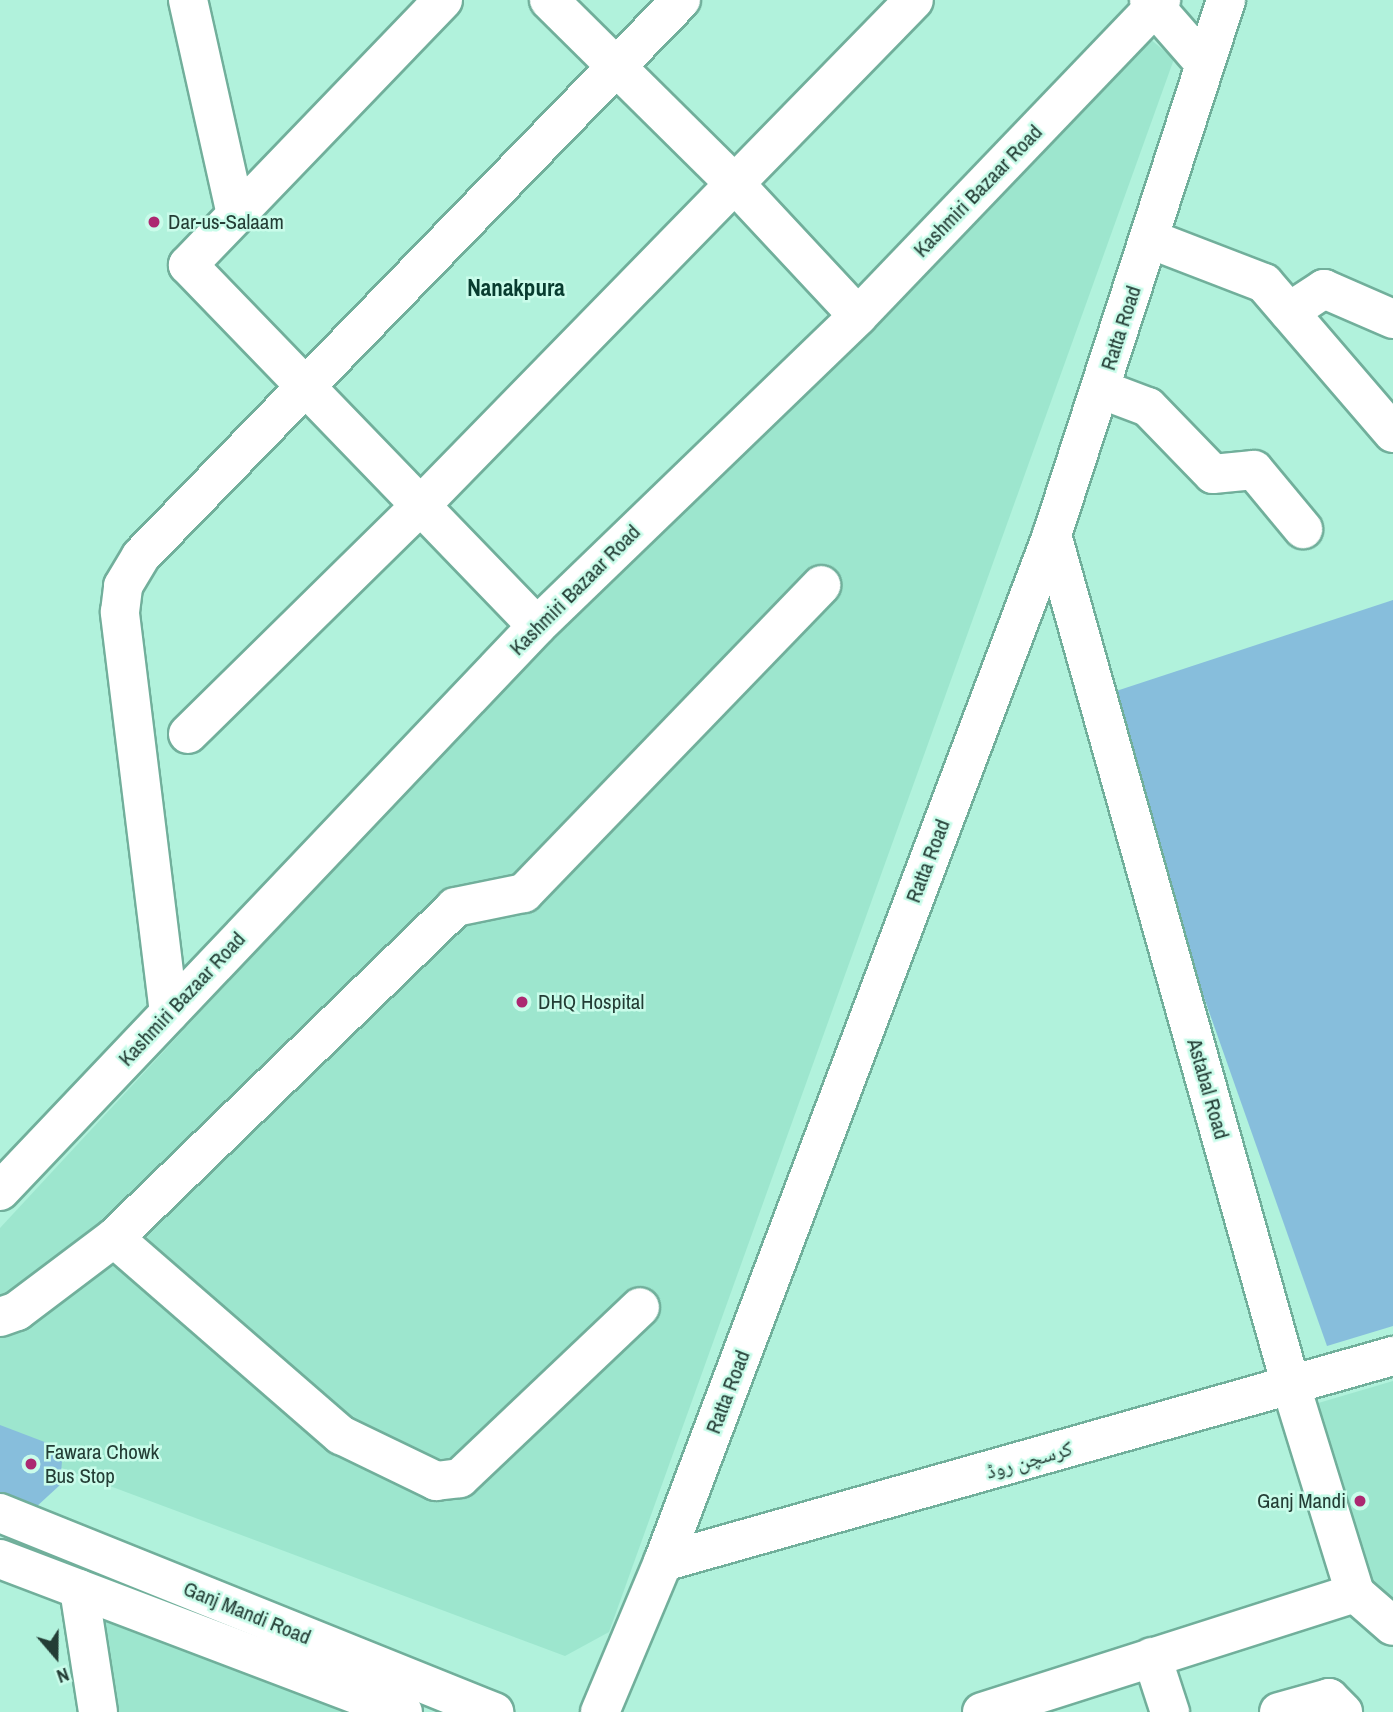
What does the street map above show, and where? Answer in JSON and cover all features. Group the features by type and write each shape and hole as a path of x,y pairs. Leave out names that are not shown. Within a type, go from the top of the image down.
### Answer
{"street":[{"path":"188,0 236,215"},
{"path":"443,0 188,265 422,504 537,626"},
{"path":"549,0 735,184 858,316"},
{"path":"169,1013 120,612 123,586 141,556 681,0"},
{"path":"188,734 422,504 914,0"},
{"name":"Ratta Road","path":"600,1712 663,1562 1052,536 1150,239 1203,62 1226,0"},
{"path":"1155,2 1203,62"},
{"name":"Kashmiri Bazaar Road","path":"0,1191 537,626 858,316 1155,2"},
{"path":"1150,239 1264,283 1393,433"},
{"path":"1289,312 1325,289 1393,319"},
{"path":"1100,389 1149,407 1213,474 1254,470 1303,529"},
{"name":"Astabal Road","path":"1052,536 1291,1386 1355,1593"},
{"path":"0,1317 17,1311 114,1238 455,907 524,893 821,585"},
{"path":"114,1238 341,1435 436,1481 460,1478 640,1307"},
{"name":"کرسچن روڈ","path":"663,1562 1393,1356"},
{"name":"Ganj Mandi Road","path":"0,1513 494,1712"},
{"name":"Ganj Mandi Road","path":"0,1559 403,1712"},
{"path":"79,1589 98,1712"},
{"path":"982,1712 1355,1593 1393,1626"},
{"path":"1152,1657 1170,1712"},
{"path":"1279,1712 1329,1698 1343,1712"}],"shaded area":[{"name":"DHQ Hospital","path":"1149,38 1174,59 609,1632 565,1656 0,1445 0,1228 419,776"},
{"name":"Ganj Mandi","path":"1393,1381 1393,1626 1355,1593 1298,1409"},
{"path":"79,1589 403,1712 98,1712"}],"building":[{"path":"1393,600 1393,1326 1327,1346 1098,697"},
{"name":"Fawara Chowk Bus Stop","path":"0,1425 63,1449 60,1485 35,1508 0,1494"}],"place":[{"name":"Dar-us-Salaam","path":"154,222"},
{"name":"DHQ Hospital","path":"522,1002"},
{"name":"Fawara Chowk Bus Stop","path":"31,1464"},
{"name":"Ganj Mandi","path":"1360,1501"}],"district":[{"name":"Nanakpura","path":"516,288"}]}
